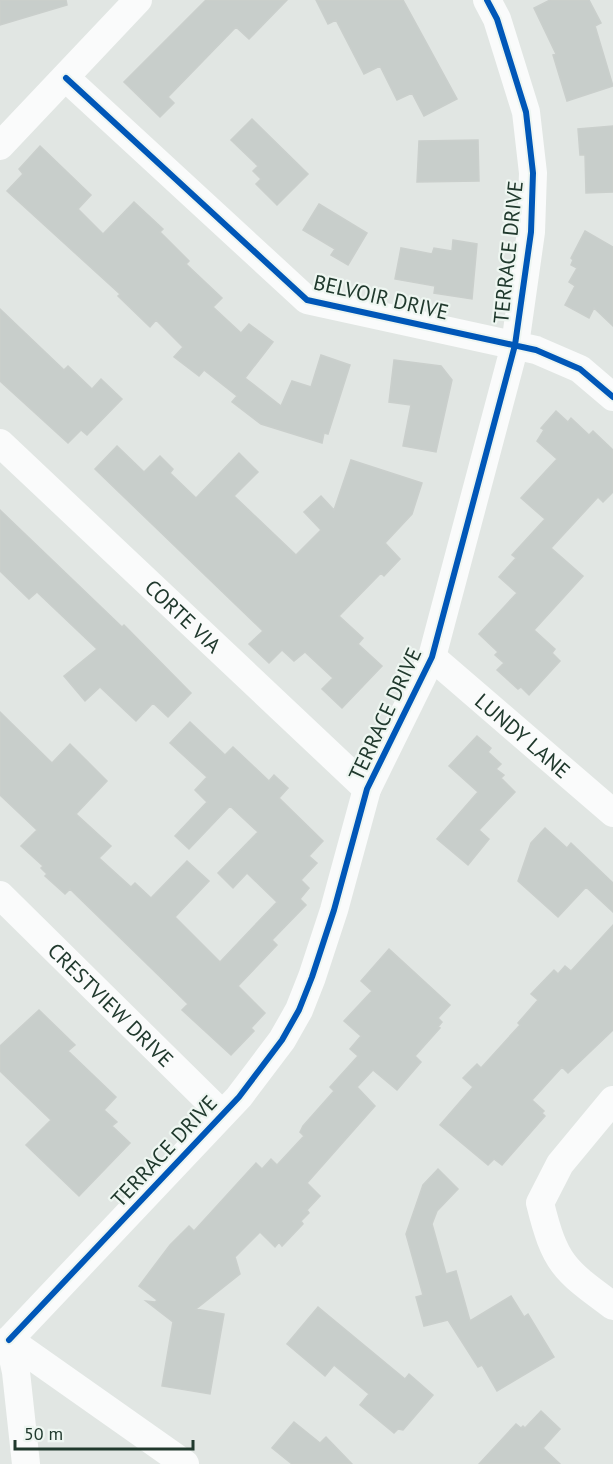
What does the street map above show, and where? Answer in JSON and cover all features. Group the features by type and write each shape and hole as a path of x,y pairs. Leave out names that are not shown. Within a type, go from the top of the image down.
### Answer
{"street":[{"path":"0,146 138,0"},
{"name":"TERRACE DRIVE","path":"5,1341 255,1079 282,1040 299,1010 334,910 367,789 432,657 515,345 531,232 531,141 526,112 500,29 487,0"},
{"name":"BELVOIR DRIVE","path":"66,78 307,300 536,350 580,369 613,397"},
{"name":"CORTE VIA","path":"0,443 367,789"},
{"name":"LUNDY LANE","path":"432,657 613,813"},
{"name":"CRESTVIEW DRIVE","path":"0,895 222,1114"},
{"path":"613,1100 560,1164 540,1203 549,1236 560,1262 578,1280 613,1306"},
{"path":"5,1341 16,1372 26,1464"},
{"path":"5,1341 185,1464"}],"building":[{"path":"0,0 66,0 67,5 0,25"},
{"path":"206,0 287,0 249,39 236,27 168,97 174,103 160,117 124,82"},
{"path":"316,0 403,0 457,99 424,116 412,93 397,100 380,66 364,74 336,20 328,24"},
{"path":"550,0 589,0 601,23 595,26 613,86 567,101 553,55 556,54 534,8"},
{"path":"252,119 308,174 277,205 256,184 261,179 253,171 258,166 231,140"},
{"path":"613,126 613,192 586,193 585,155 580,155 578,129"},
{"path":"478,140 479,181 417,182 419,141"},
{"path":"40,146 91,195 78,209 103,234 134,202 163,229 160,232 189,261 186,264 222,298 213,307 241,333 249,324 273,342 245,378 281,406 292,381 311,387 321,355 350,365 328,434 324,433 322,443 261,424 232,402 237,396 204,370 199,376 174,357 183,347 156,320 150,327 118,296 120,294 7,191 23,174 19,169"},
{"path":"319,204 367,233 348,265 331,255 335,249 303,230"},
{"path":"585,231 613,247 613,326 594,308 589,318 565,305 575,286 569,282 577,268 571,265 573,260 571,258"},
{"path":"453,240 477,244 472,299 434,293 435,286 395,279 401,248 432,254 434,248 452,251"},
{"path":"0,309 64,370 68,366 92,389 101,379 122,399 87,435 81,430 68,443 0,381"},
{"path":"394,360 441,366 452,380 436,452 403,446 411,405 389,402"},
{"path":"556,411 568,422 571,418 589,435 593,431 613,450 613,492 603,502 598,497 551,548 583,576 534,630 555,649 552,653 560,661 529,695 521,687 518,689 497,670 504,663 495,655 498,652 479,634 517,593 499,577 516,558 512,555 545,519 521,498 557,459 537,441 544,430 541,428"},
{"path":"117,446 144,472 160,456 173,469 170,473 196,498 239,453 258,472 234,496 296,555 321,530 304,512 321,496 334,510 351,460 422,483 412,514 385,543 400,559 384,576 381,573 339,616 363,638 358,644 382,666 342,708 322,689 333,678 305,652 294,661 282,650 269,663 249,644 263,631 95,469"},
{"path":"0,510 122,627 124,625 191,693 168,717 153,703 136,721 100,687 85,701 64,676 97,649 37,592 29,599 0,571"},
{"path":"0,712 52,763 70,744 107,781 76,814 111,846 99,858 131,887 135,883 151,898 187,861 209,881 175,917 220,962 277,902 247,873 233,888 218,873 258,832 230,806 189,849 175,836 207,802 195,790 207,777 170,743 190,722 225,755 233,747 269,781 274,775 288,788 279,798 323,841 309,856 317,863 301,880 309,888 300,899 306,905 272,940 277,945 238,986 265,1013 251,1028 254,1031 231,1055 182,1010 188,1004 70,889 65,894 45,876 47,874 41,868 43,866 21,846 37,830 0,795"},
{"path":"477,736 491,748 488,752 501,764 496,769 504,775 501,778 515,792 479,830 489,839 468,865 437,839 478,792 449,766"},
{"path":"545,828 567,848 571,843 613,883 613,912 586,887 558,917 518,881 531,843"},
{"path":"613,925 613,1030 568,1073 562,1067 532,1100 544,1111 542,1113 545,1116 502,1165 494,1159 488,1165 440,1125 473,1087 463,1078 477,1064 481,1068 520,1025 518,1023 538,1000 531,994 554,970 558,974 565,966 571,971"},
{"path":"389,949 450,1005 438,1018 442,1022 438,1027 440,1028 415,1056 421,1062 397,1090 373,1070 357,1087 375,1106 307,1183 320,1196 307,1210 309,1213 301,1221 303,1224 282,1246 279,1242 275,1247 260,1232 235,1257 240,1274 196,1309 224,1314 210,1394 162,1386 173,1322 146,1301 155,1302 157,1300 139,1286 170,1245 189,1226 194,1231 256,1163 262,1169 271,1159 277,1165 304,1136 300,1132 303,1126 334,1091 330,1087 358,1056 350,1049 361,1036 344,1021 372,991 361,981"},
{"path":"39,1010 75,1045 68,1051 116,1097 104,1110 117,1122 112,1126 130,1143 79,1196 26,1145 51,1120 0,1071 0,1046"},
{"path":"438,1169 458,1189 437,1211 432,1224 446,1274 456,1271 470,1321 511,1296 524,1317 528,1314 554,1357 497,1391 482,1365 478,1367 448,1320 424,1326 416,1297 423,1295 406,1234 423,1185"},
{"path":"318,1307 405,1379 409,1374 433,1395 403,1430 398,1429 394,1433 360,1405 369,1394 334,1365 325,1376 287,1344"},
{"path":"541,1411 560,1429 543,1448 560,1464 479,1464 516,1424 525,1428"},
{"path":"294,1422 320,1443 326,1437 352,1464 292,1464 272,1448"}],"cycle path":[{"path":"9,1340 239,1097 282,1040 299,1010 312,977 334,910 367,789 432,657 515,345 531,232 533,173 526,112 497,19 487,0"},
{"path":"66,78 307,300 536,350 580,369 613,397"}]}
